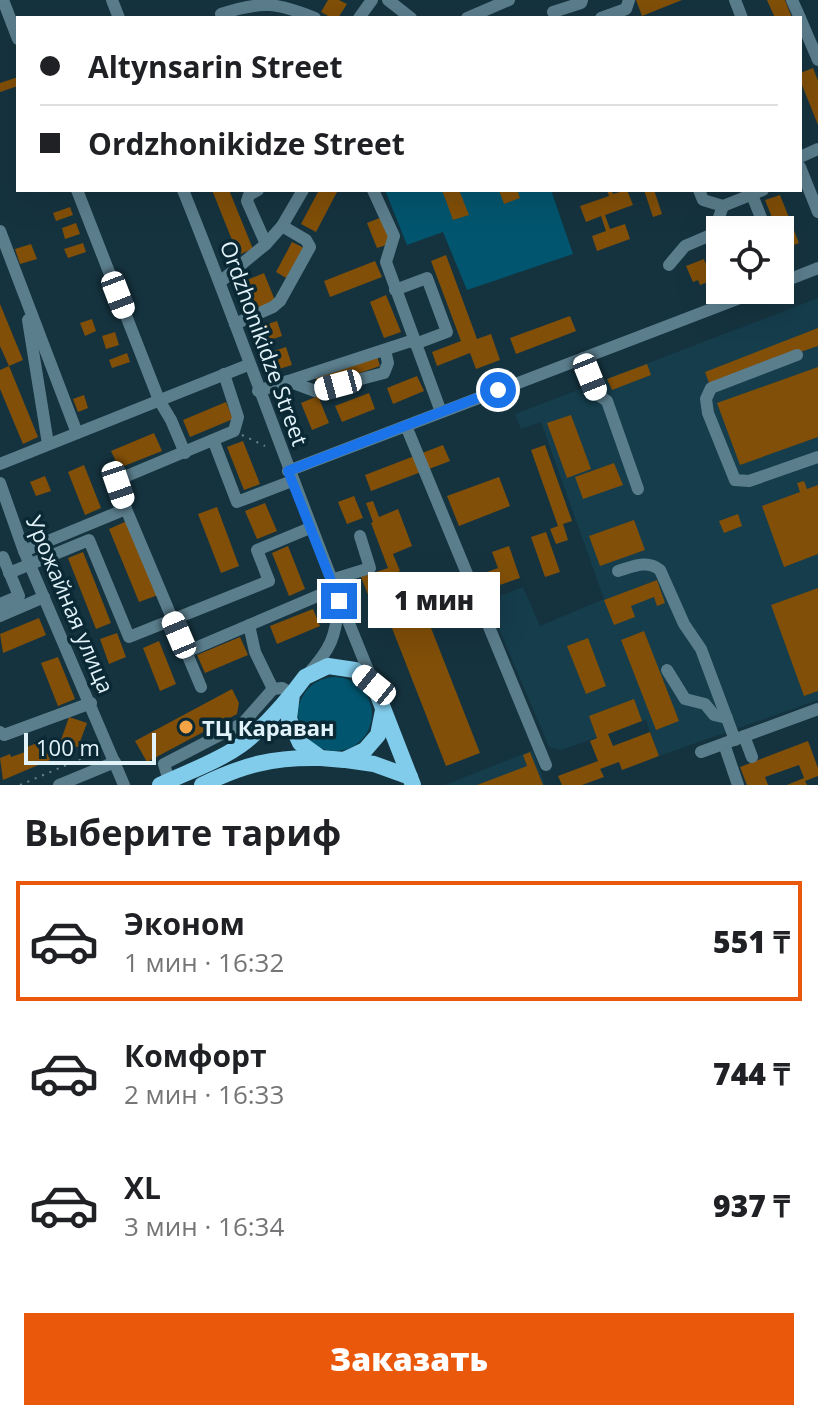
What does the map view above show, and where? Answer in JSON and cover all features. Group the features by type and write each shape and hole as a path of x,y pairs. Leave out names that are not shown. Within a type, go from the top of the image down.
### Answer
{"main road":[{"path":"165,783 241,745 267,722 305,677 328,666 355,670 374,685 411,781"},
{"path":"292,694 289,719 300,743 321,758"},
{"path":"344,760 365,750 378,735 383,710"},
{"path":"202,785 252,763 286,757 374,764 411,781"}],"street":[{"path":"3,0 16,34"},
{"path":"215,0 222,16 250,4 285,5 310,16"},
{"path":"388,0 408,16"},
{"path":"472,16 509,0"},
{"path":"553,12 582,0"},
{"path":"607,16 626,9 629,0"},
{"path":"802,23 816,55"},
{"path":"802,174 818,212"},
{"path":"78,192 159,400 185,453"},
{"name":"Ordzhonikidze Street","path":"184,192 310,528 374,685"},
{"path":"254,192 247,201 266,244"},
{"path":"220,282 266,244 282,226 302,192"},
{"path":"374,192 394,236 386,262 441,412"},
{"path":"700,192 703,200 723,206 758,192 763,216"},
{"path":"669,265 685,246 713,234 723,206"},
{"path":"235,324 280,301 310,247 306,240 282,226"},
{"path":"0,231 77,433"},
{"path":"794,277 818,268"},
{"path":"258,391 447,332 427,278 395,290"},
{"path":"24,293 48,444"},
{"path":"214,442 237,502 406,426 724,304"},
{"path":"288,381 315,391 384,373 388,363 385,350"},
{"path":"797,355 711,388 706,399 708,413 735,480 749,481 818,457"},
{"path":"583,358 598,395 607,401 638,489"},
{"path":"0,464 248,365"},
{"path":"201,687 118,485 122,478 214,442 234,431 238,417 224,374"},
{"path":"406,426 546,765"},
{"name":"Урожайная улица","path":"0,483 24,551 124,785"},
{"path":"24,551 126,509"},
{"path":"85,526 129,637 269,581 257,550 310,528"},
{"path":"186,652 335,590 370,568 360,536"},
{"path":"9,573 89,540"},
{"path":"0,604 19,596 3,557"},
{"path":"618,571 644,564 652,564 660,570 680,616 701,649 727,718 734,740 738,785"},
{"path":"305,677 324,656 336,635 335,590"},
{"path":"0,616 44,597"},
{"path":"249,625 255,652 273,689"},
{"path":"667,670 685,699 705,704 714,715 727,718"},
{"path":"165,783 164,764 243,723 273,689 282,688 292,694"},
{"path":"0,732 4,735 91,703"},
{"path":"701,752 818,709"},
{"path":"734,740 752,757"},
{"path":"59,785 94,779 115,762"}],"path":[{"path":"234,431 265,446"},
{"path":"20,785 50,770 79,761 102,750 103,746"}],"shaded area":[{"path":"386,192 552,192 573,254 467,290 443,232 407,245"},
{"path":"818,298 818,700 659,756 646,720 561,750 549,747 490,607 495,598 523,587 540,626 604,599 541,422 521,429 515,414"},
{"path":"335,677 349,680 361,688 369,700 372,714 369,728 361,740 349,748 335,751 321,748 309,740 301,728 298,714 301,700 309,688 321,680"},
{"path":"533,750 545,785 445,785"}],"building":[{"path":"328,0 347,4 339,16 321,12"},
{"path":"636,0 682,0 642,16"},
{"path":"767,0 785,0 791,16 774,16"},
{"path":"813,68 818,81 818,125 802,85 802,72"},
{"path":"16,78 16,87 0,92 0,83"},
{"path":"213,192 230,192 253,249 238,255"},
{"path":"318,192 337,192 316,232 301,224"},
{"path":"443,192 460,192 469,215 453,220"},
{"path":"500,192 518,192 520,198 504,204"},
{"path":"608,192 628,192 633,205 605,215 610,229 625,224 630,239 597,251 592,236 606,231 601,216 586,222 580,206 609,196"},
{"path":"645,192 655,192 662,214 653,217"},
{"path":"780,195 788,216 771,216 765,200"},
{"path":"70,207 73,215 56,221 53,213"},
{"path":"382,217 392,243 377,248 367,223"},
{"path":"76,223 80,234 65,239 62,228"},
{"path":"292,242 304,248 288,279 276,272"},
{"path":"83,243 86,252 68,258 64,249"},
{"path":"31,244 37,259 20,264 15,249"},
{"path":"446,255 477,339 491,334 500,360 476,369 470,353 437,366 432,352 461,341 431,261"},
{"path":"704,259 706,283 700,285 698,280 693,282 686,266"},
{"path":"375,261 382,277 330,297 324,281"},
{"path":"264,273 276,303 257,311 245,281"},
{"path":"386,295 401,332 384,338 370,302"},
{"path":"0,304 23,360 9,366 0,346"},
{"path":"570,316 576,331 516,354 510,338"},
{"path":"92,319 96,331 85,336 80,323"},
{"path":"277,321 282,336 264,342 259,327"},
{"path":"818,328 818,346 709,383 705,372"},
{"path":"115,332 119,345 106,349 102,336"},
{"path":"286,347 292,365 276,370 271,352"},
{"path":"127,353 130,362 112,368 109,360"},
{"path":"377,356 380,366 319,387 315,377"},
{"path":"647,364 651,375 612,390 607,379"},
{"path":"9,366 38,437 23,444 0,389 0,370"},
{"path":"818,367 818,437 740,465 717,403"},
{"path":"417,376 424,391 393,404 387,388"},
{"path":"369,393 375,409 342,422 335,406"},
{"path":"84,395 88,408 78,412 73,399"},
{"path":"318,396 329,423 312,430 301,403"},
{"path":"226,402 233,419 190,437 183,420"},
{"path":"571,415 591,469 567,478 547,423"},
{"path":"154,433 162,451 119,468 111,451"},
{"path":"243,441 260,484 244,490 227,447"},
{"path":"443,445 450,461 371,491 365,475"},
{"path":"545,445 572,521 563,524 568,540 556,544 550,529 558,526 531,450"},
{"path":"614,463 623,485 583,499 575,477"},
{"path":"84,465 101,508 85,515 68,472"},
{"path":"45,476 51,491 36,496 30,482"},
{"path":"499,477 510,506 459,526 447,496"},
{"path":"804,481 807,489 818,485 818,554 784,567 762,506 800,492 797,483"},
{"path":"354,496 363,518 347,524 338,502"},
{"path":"373,501 379,517 398,509 412,546 393,554 400,571 383,579 391,599 374,610 361,577 388,568 366,503"},
{"path":"265,503 277,531 257,539 245,511"},
{"path":"217,507 239,566 221,573 198,514"},
{"path":"738,514 742,526 724,533 719,521"},
{"path":"634,520 645,550 600,566 589,536"},
{"path":"127,521 158,595 139,602 109,529"},
{"path":"546,532 560,572 545,577 531,537"},
{"path":"288,546 305,589 289,596 272,553"},
{"path":"509,546 520,578 482,591 476,576 498,568 492,552"},
{"path":"83,552 111,623 96,629 68,558"},
{"path":"657,580 665,603 657,606 654,597 631,606 635,617 614,625 604,600"},
{"path":"818,588 818,691 804,696 771,605"},
{"path":"313,609 320,626 277,644 270,626"},
{"path":"424,610 480,753 446,766 390,623"},
{"path":"39,618 46,635 3,653 0,634"},
{"path":"644,631 679,721 656,730 621,640"},
{"path":"117,633 126,657 109,664 100,639"},
{"path":"240,637 248,655 205,673 197,655"},
{"path":"588,638 606,686 586,694 567,646"},
{"path":"159,641 176,684 160,691 143,648"},
{"path":"58,657 75,699 58,706 41,663"},
{"name":"ТЦ Караван","path":"232,689 239,703 237,714 147,762 135,741"},
{"path":"634,699 642,721 608,734 613,746 650,732 659,756 622,770 619,762 600,769 604,777 582,785 562,785 558,776 598,761 590,741 597,738 589,716"},
{"path":"69,717 87,723 78,747 60,743"},
{"path":"42,741 50,760 3,780 0,758 28,751 27,747"},
{"path":"808,741 818,776 805,781 807,785 787,785 804,778 799,765 765,777 768,785 747,785 740,767"},
{"path":"530,752 543,785 477,785 527,766 523,755"}],"place":[{"name":"ТЦ Караван","path":"186,727"}],"route":[{"path":"339,601 288,471 498,390"}]}
